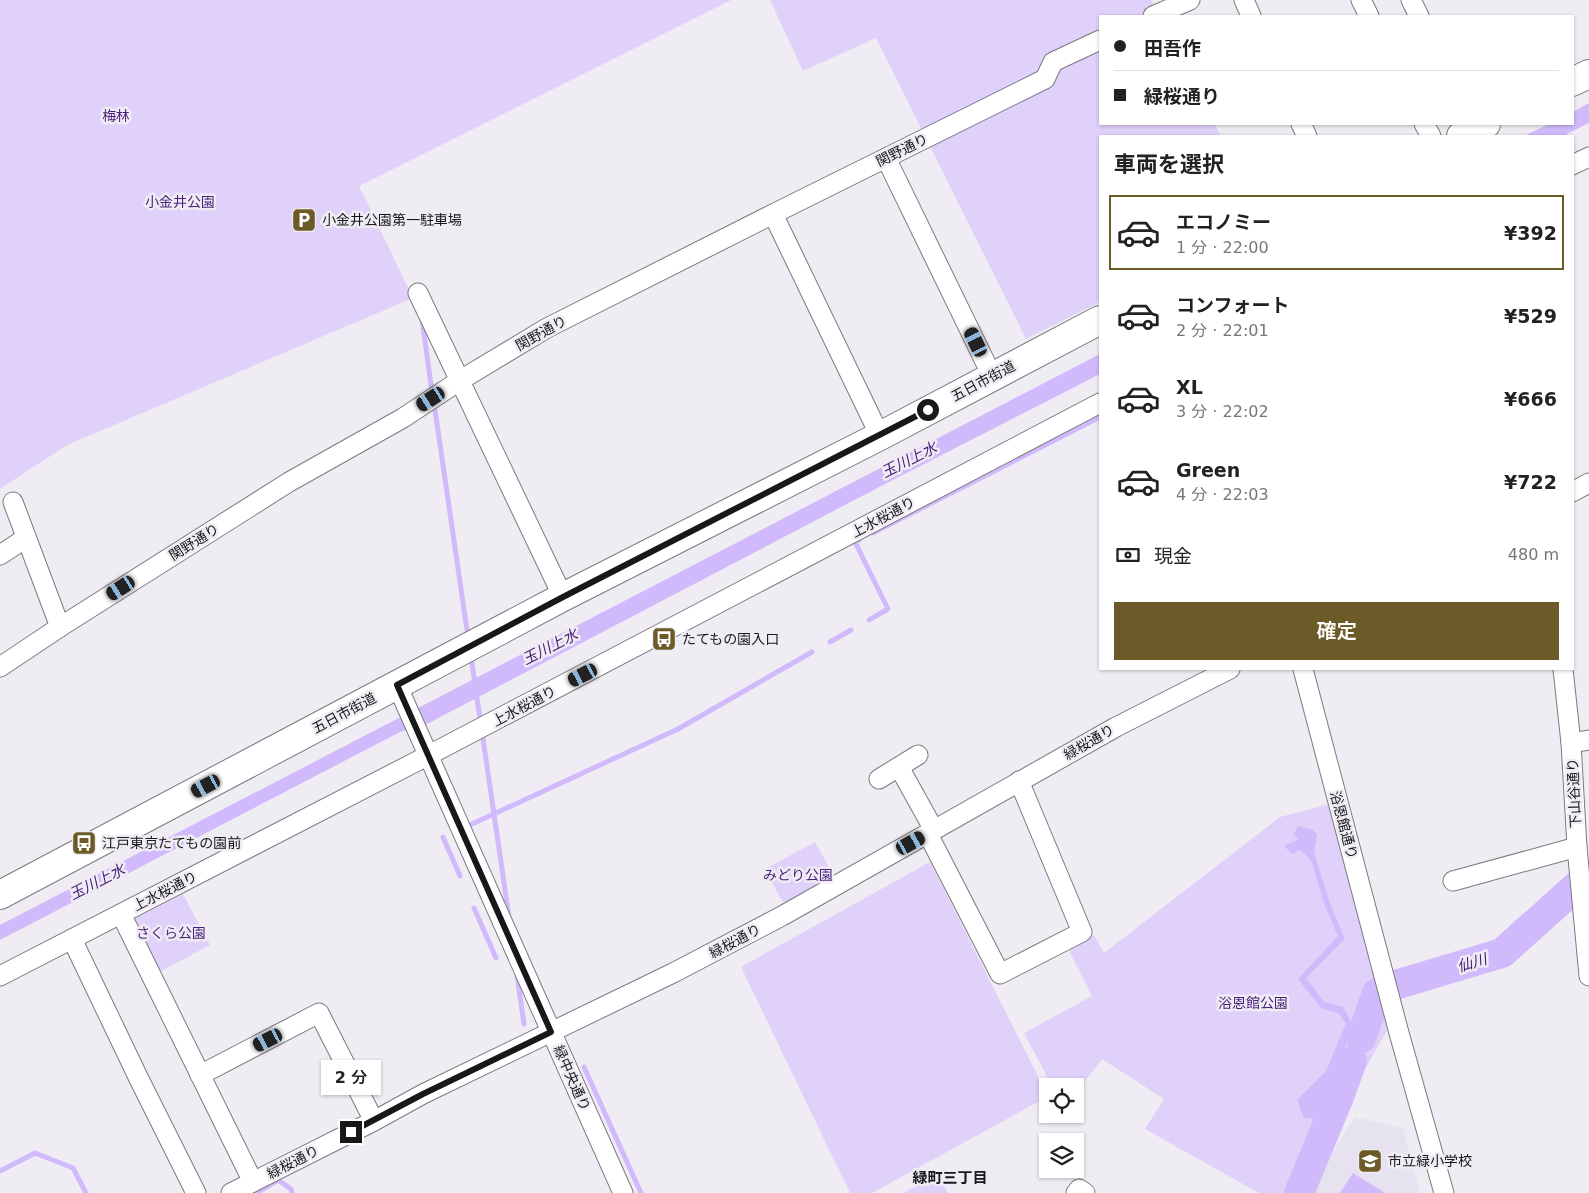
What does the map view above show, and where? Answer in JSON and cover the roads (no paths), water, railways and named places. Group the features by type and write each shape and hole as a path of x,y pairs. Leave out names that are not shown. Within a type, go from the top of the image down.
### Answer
{"main road":[{"path":"1574,81 1589,74"},
{"name":"五日市街道","path":"7,891 399,690 563,597 880,436 1099,321"}],"street":[{"path":"1155,15 1190,0"},
{"path":"1244,0 1251,15"},
{"path":"1361,0 1369,15"},
{"path":"1411,0 1418,15"},
{"name":"関野通り","path":"0,667 289,482 403,418 459,381 547,328 1045,79 1053,62 1099,40"},
{"path":"1574,164 1589,157"},
{"path":"886,158 992,376"},
{"path":"773,214 880,436"},
{"path":"418,293 563,597"},
{"name":"上水桜通り","path":"0,976 121,914 427,749 982,473 1099,404"},
{"path":"1574,491 1589,483"},
{"path":"12,502 60,627"},
{"path":"0,555 26,538"},
{"name":"緑桜通り","path":"243,1189 423,1094 673,974 782,916 1116,727 1228,670"},
{"name":"浴恩館通り","path":"1303,670 1393,1012 1444,1193"},
{"name":"下山谷通り","path":"1563,670 1580,742 1578,855 1589,976"},
{"name":"緑中央通り","path":"399,690 427,749 623,1193"},
{"path":"879,779 918,755"},
{"path":"899,767 1000,974 1082,932 1019,781"},
{"path":"1453,881 1578,855"},
{"path":"121,914 200,1074 243,1189"},
{"path":"72,939 196,1193"},
{"path":"200,1074 319,1014 374,1121"},
{"path":"1076,1193 1079,1189 1085,1193"}],"water":[{"path":"1589,103 1589,123 1565,135 1526,135 1547,125 1574,125 1574,111"},
{"name":"玉川上水","path":"1099,355 1099,375 887,483 425,725 400,732 0,940 0,925"},
{"path":"1298,826 1313,830 1317,835 1314,852 1330,904 1345,939 1306,978 1324,1002 1343,1007 1352,1024 1325,1120 1304,1118 1297,1100 1326,1071 1346,1023 1338,1013 1322,1009 1298,979 1338,936 1325,906 1311,860 1300,850 1292,854 1284,846 1299,839 1293,835"},
{"path":"1353,1173 1385,1193 1340,1193"}],"waterway":[{"path":"422,319 432,392"},
{"path":"434,403 468,637"},
{"path":"873,533 1099,418"},
{"path":"859,540 855,542 888,609 869,620"},
{"path":"830,642 851,630"},
{"path":"472,824 678,729 812,652"},
{"path":"471,656 475,684"},
{"path":"476,693 481,724"},
{"path":"482,732 509,917"},
{"path":"443,837 460,876"},
{"name":"仙川","path":"1361,1038 1377,993 1392,986 1502,953 1589,875"},
{"path":"474,908 496,958"},
{"path":"517,975 524,1024"},
{"name":"仙川","path":"1299,1193 1352,1061"},
{"path":"584,1067 641,1193"},
{"path":"0,1171 35,1153 73,1168 86,1193"},
{"path":"258,1192 278,1180 291,1189 292,1193"}],"place":[{"name":"小金井公園第一駐車場","path":"304,220"},
{"name":"たてもの園入口","path":"664,639"},
{"name":"江戸東京たてもの園前","path":"84,843"},
{"name":"市立緑小学校","path":"1370,1161"}],"district":[{"name":"緑町三丁目","path":"950,1178"}],"park label":[{"name":"梅林","path":"116,116"},
{"name":"小金井公園","path":"180,202"},
{"name":"みどり公園","path":"798,875"},
{"name":"さくら公園","path":"171,933"},
{"name":"浴恩館公園","path":"1253,1003"}]}
